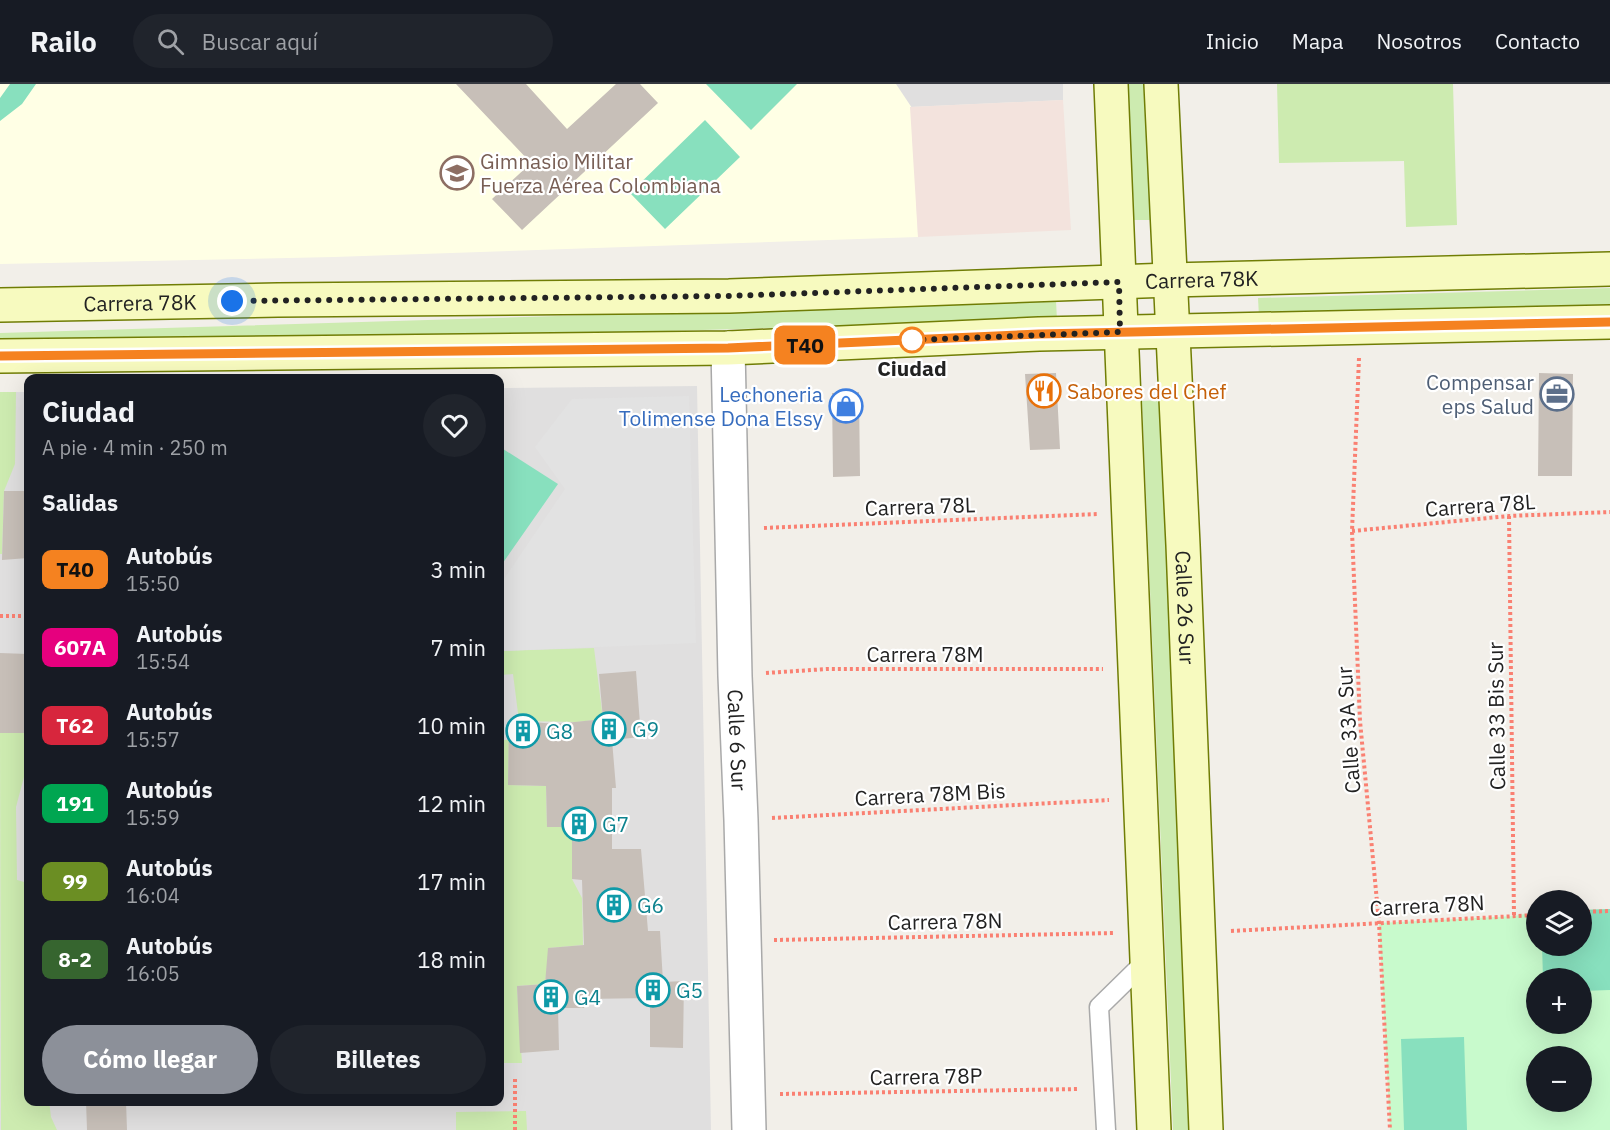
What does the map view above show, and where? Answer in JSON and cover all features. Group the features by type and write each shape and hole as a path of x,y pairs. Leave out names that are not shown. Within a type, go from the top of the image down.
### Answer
{"main road":[{"path":"1111,84 1154,1130"},
{"name":"Calle 26 Sur","path":"1161,84 1206,1130"},
{"name":"Carrera 78K","path":"0,305 729,296 1170,280 1610,269"},
{"path":"0,356 728,348 1120,332 1610,322"}],"street":[{"name":"Calle 6 Sur","path":"728,348 735,676 749,1130"}],"lane":[{"path":"1106,1130 1099,1007 1146,946"}],"path":[{"name":"Calle 33A Sur","path":"1359,327 1352,531 1360,721 1379,923 1390,1130"},
{"name":"Carrera 78L","path":"1352,531 1509,516 1610,512"},
{"name":"Carrera 78L","path":"733,529 1108,513"},
{"name":"Calle 33 Bis Sur","path":"1509,516 1514,916"},
{"path":"0,616 24,616"},
{"name":"Carrera 78M","path":"735,676 827,669 1103,669"},
{"name":"Carrera 78M Bis","path":"741,820 1109,800"},
{"path":"1592,912 1610,911"},
{"name":"Carrera 78N","path":"1224,931 1526,915"},
{"name":"Carrera 78N","path":"744,940 1146,946"},
{"path":"514,1130 515,1076"},
{"name":"Carrera 78P","path":"748,1094 1104,1089"}],"shaded area":[{"name":"Gimnasio Militar Fuerza Aérea Colombiana","path":"0,84 896,84 912,108 918,237 334,257 0,264"},
{"path":"895,84 1063,84 1063,100 910,107"},
{"path":"1063,100 1071,230 918,237 910,107"},
{"path":"697,386 711,1130 0,1130 0,392 24,392 24,1106 504,1106 504,388"},
{"path":"689,396 696,643 504,651 504,579 565,489 535,447 572,399"}],"green space":[{"path":"10,84 36,84 22,104 0,121 0,98"},
{"path":"706,84 797,84 751,130"},
{"path":"1128,84 1149,84 1153,220 1132,220"},
{"path":"1277,84 1453,84 1457,225 1406,227 1404,161 1279,163"},
{"path":"705,120 740,157 665,229 630,193"},
{"path":"1610,288 1610,308 1259,317 1258,298"},
{"path":"1056,301 1057,320 0,350 0,333"},
{"path":"0,392 16,392 15,464 4,491 2,554 0,554"},
{"path":"1160,400 1191,1130 1173,1130 1142,401"},
{"path":"504,450 558,484 504,561"},
{"path":"594,648 603,719 577,722 519,721 513,674 504,675 504,651"},
{"path":"0,733 24,733 24,777 16,807 17,880 24,882 24,1106 50,1106 51,1117 57,1130 1,1130"},
{"path":"504,740 509,740 508,785 546,786 547,827 572,827 572,879 582,898 583,945 549,948 545,984 517,986 522,1063 504,1063"},
{"path":"1610,909 1610,1130 1390,1130 1379,923 1526,914 1526,956 1592,956 1592,910"},
{"path":"1610,909 1610,990 1592,991 1592,968 1543,968 1542,956 1592,956 1592,910"},
{"path":"1464,1037 1467,1130 1404,1130 1401,1039"},
{"path":"526,1111 527,1130 456,1130 456,1112"}],"building":[{"path":"456,84 526,84 567,129 616,84 640,84 658,103 522,230 492,199 531,163"},
{"path":"1056,373 1060,449 1030,450 1025,374"},
{"path":"1539,373 1573,374 1572,476 1538,476"},
{"path":"859,392 860,476 833,477 832,393"},
{"path":"4,491 24,491 24,558 2,560"},
{"path":"0,653 24,654 24,733 0,733"},
{"path":"636,671 641,737 612,740 616,788 612,788 612,849 641,849 648,931 660,931 663,982 684,981 683,1048 650,1047 650,998 584,999 584,1008 558,1008 559,1050 520,1053 517,986 545,984 548,948 584,945 582,880 572,879 572,827 547,827 546,786 508,785 509,720 556,724 603,719 599,674"},
{"path":"86,1106 126,1106 127,1130 87,1130"}],"bus line":[{"name":"T40","path":"0,356 728,348 1039,334 1610,322"}],"place":[{"name":"Gimnasio Militar Fuerza Aérea Colombiana","path":"457,173"},
{"name":"Ciudad","path":"912,340"},
{"name":"Sabores del Chef","path":"1044,391"},
{"name":"Compensar eps Salud","path":"1557,394"},
{"name":"Lechoneria Tolimense Dona Elssy","path":"846,406"},
{"name":"G9","path":"609,729"},
{"name":"G8","path":"523,731"},
{"name":"G7","path":"579,824"},
{"name":"G6","path":"614,905"},
{"name":"G5","path":"653,990"},
{"name":"G4","path":"551,997"}],"route":[{"path":"232,301 729,296 1119,282 1120,332 912,340"}]}
